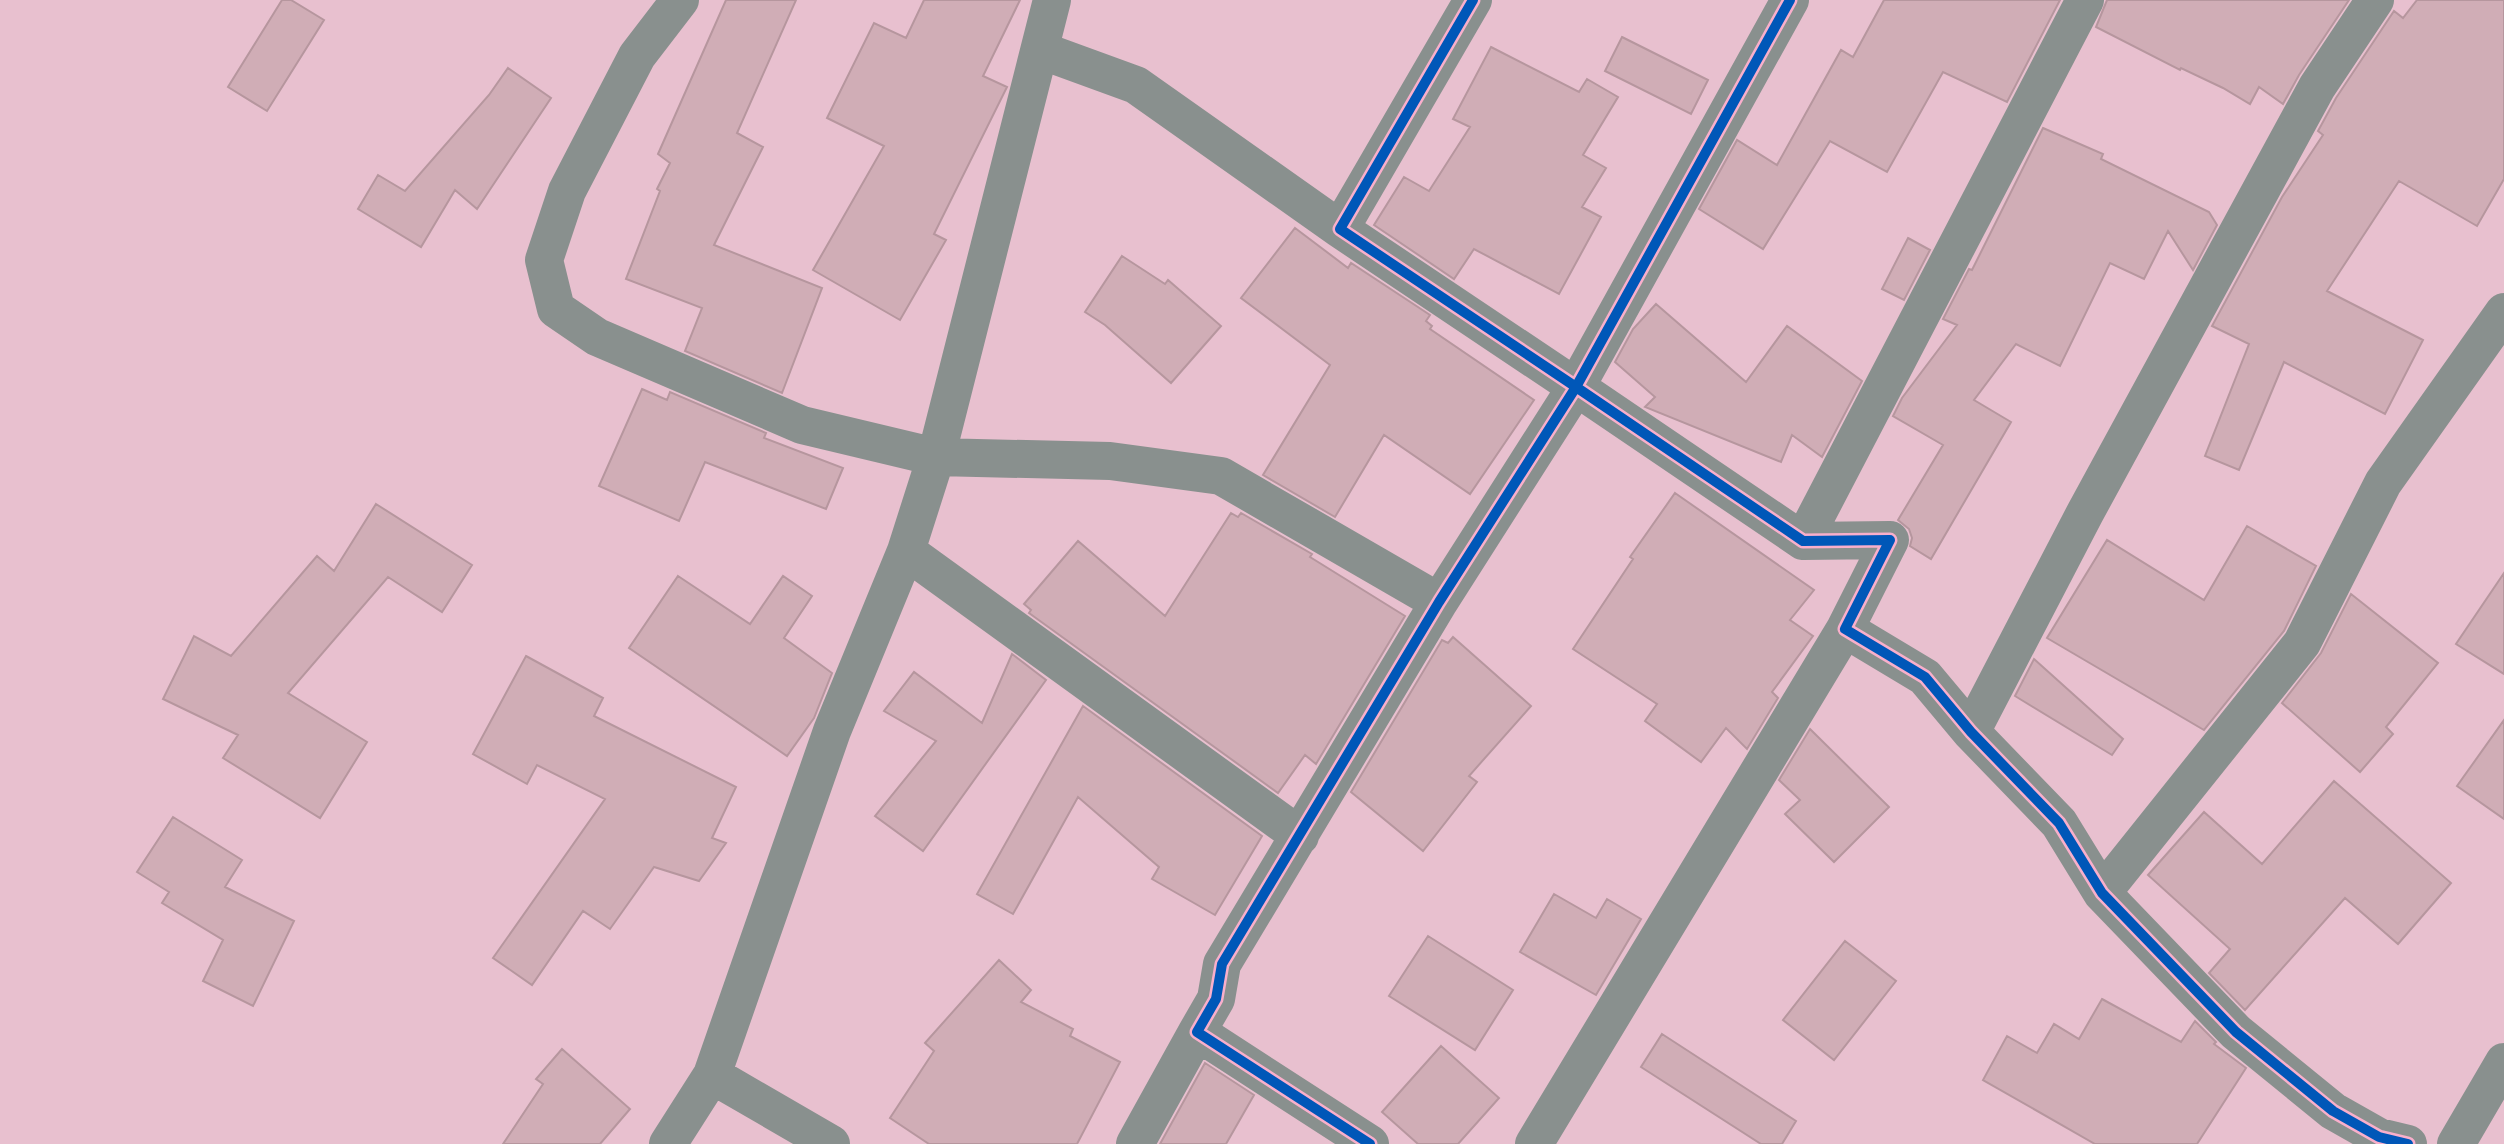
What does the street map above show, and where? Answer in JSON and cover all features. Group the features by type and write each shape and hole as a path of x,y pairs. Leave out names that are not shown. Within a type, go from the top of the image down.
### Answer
{"street":[{"path":"680,0 637,56 567,191 544,260 556,309 597,337 802,425 936,457 1110,461 1221,476 1439,602"},
{"path":"668,1144 712,1075 832,732 906,551 936,457 1052,0"},
{"path":"1340,229 1473,0"},
{"path":"1135,1144 1216,999 1222,964 1439,602 1576,387 1790,0"},
{"path":"1803,541 2085,0"},
{"path":"1971,732 2085,513 2317,87 2375,0"},
{"path":"1041,50 1136,85 1340,229 1803,541 1890,540 1846,629 1534,1144"},
{"path":"2102,892 2302,643 2383,483 2504,312"},
{"path":"906,551 1300,836"},
{"path":"1846,629 1925,677 1971,732 2059,823 2102,892 2246,1041 2333,1111 2379,1137 2408,1144"},
{"path":"1197,1032 1370,1144"},
{"path":"2456,1144 2504,1062"},
{"path":"712,1075 831,1144"}],"building":[{"path":"282,0 291,0 324,20 267,111 228,87"},
{"path":"726,0 796,0 737,133 763,147 714,245 822,288 782,393 685,351 702,308 626,279 660,191 657,189 670,163 658,154"},
{"path":"924,0 1020,0 983,76 1007,87 934,234 946,240 900,320 813,270 884,146 827,118 874,23 906,38"},
{"path":"1884,0 2060,0 2007,102 1943,72 1887,172 1830,141 1763,249 1699,209 1737,140 1777,165 1841,50 1853,57"},
{"path":"2107,0 2349,0 2283,104 2259,87 2250,104 2223,88 2181,68 2180,70 2096,27"},
{"path":"2417,0 2504,0 2504,179 2477,226 2399,181 2327,291 2423,340 2385,414 2284,362 2239,470 2205,456 2249,344 2212,326 2282,197 2323,135 2318,131 2336,98 2394,11 2403,18"},
{"path":"1622,37 1708,80 1691,114 1605,71"},
{"path":"1491,47 1579,92 1587,79 1618,97 1583,155 1606,168 1582,207 1601,217 1559,294 1474,249 1454,279 1374,225 1404,177 1429,191 1470,127 1453,119"},
{"path":"508,68 551,98 477,209 455,190 421,247 358,209 378,175 405,191 489,95"},
{"path":"2043,128 2103,154 2101,159 2209,212 2217,225 2193,270 2168,231 2144,279 2110,263 2060,366 2016,344 1974,400 2011,422 1931,559 1910,546 1912,538 1909,529 1898,520 1943,445 1893,416 1902,398 1957,325 1943,319 1969,269 1972,270"},
{"path":"1295,228 1348,268 1351,263 1430,315 1426,321 1432,326 1430,329 1534,400 1470,494 1384,435 1335,517 1263,475 1330,365 1241,298"},
{"path":"1908,238 1930,250 1904,300 1882,289"},
{"path":"1122,256 1165,284 1168,280 1221,326 1171,383 1105,325 1085,312"},
{"path":"1656,304 1746,382 1787,326 1862,381 1822,457 1792,435 1781,462 1645,407 1655,397 1615,362 1633,329"},
{"path":"642,389 667,400 670,392 766,433 764,438 843,468 826,509 705,462 679,521 599,486"},
{"path":"1675,493 1814,590 1790,620 1813,636 1772,692 1778,698 1747,749 1726,728 1701,762 1645,721 1657,704 1573,649 1633,559 1630,557"},
{"path":"376,504 472,565 442,612 388,577 288,693 367,742 320,818 223,758 238,735 163,699 194,636 231,656 317,556 334,571"},
{"path":"1231,513 1238,517 1241,513 1312,554 1310,557 1405,616 1316,764 1305,755 1278,793 1029,613 1031,610 1024,604 1078,541 1165,616"},
{"path":"2247,526 2316,566 2284,631 2204,730 2047,638 2107,540 2204,600"},
{"path":"2504,573 2504,674 2456,644"},
{"path":"678,576 750,624 783,576 812,596 784,638 832,673 814,718 787,756 629,648"},
{"path":"2351,594 2438,663 2386,727 2393,734 2360,772 2282,703 2321,653"},
{"path":"1453,637 1531,706 1469,776 1477,782 1423,851 1351,792 1442,640 1448,643"},
{"path":"1012,654 1046,680 923,851 875,816 936,741 884,711 914,672 982,723"},
{"path":"526,656 603,698 594,716 736,787 712,838 726,843 699,881 654,867 610,929 583,911 532,985 493,958 605,799 537,765 527,784 473,754"},
{"path":"2034,659 2123,739 2112,755 2015,696"},
{"path":"1083,706 1262,836 1215,915 1152,879 1159,867 1078,797 1013,914 977,894"},
{"path":"2504,720 2504,819 2457,786"},
{"path":"1810,729 1889,807 1834,862 1785,814 1800,800 1779,780"},
{"path":"2334,781 2451,883 2398,944 2345,898 2245,1010 2209,973 2230,949 2148,875 2204,812 2262,864"},
{"path":"173,817 242,860 225,887 294,921 253,1006 203,981 223,940 162,903 169,892 137,872"},
{"path":"1554,894 1596,918 1607,899 1641,919 1596,995 1520,952"},
{"path":"1428,936 1513,990 1475,1050 1389,996"},
{"path":"1845,941 1896,981 1834,1060 1783,1020"},
{"path":"999,960 1031,990 1021,1002 1073,1029 1070,1036 1120,1062 1077,1144 929,1144 890,1118 934,1051 925,1043"},
{"path":"2102,999 2181,1042 2195,1021 2216,1042 2214,1044 2246,1068 2197,1144 2095,1144 1983,1080 2007,1036 2037,1053 2054,1024 2079,1039"},
{"path":"1662,1034 1796,1121 1782,1144 1761,1144 1641,1067"},
{"path":"1441,1046 1499,1098 1458,1144 1418,1144 1382,1112"},
{"path":"562,1049 630,1109 600,1144 503,1144 543,1084 536,1079"},
{"path":"1205,1063 1254,1095 1226,1144 1160,1144"}],"cycle path":[{"path":"1370,1144 1197,1032 1216,999 1222,964 1439,602 1576,387 1340,229 1473,0"},
{"path":"1790,0 1576,387 1803,541 1890,540 1845,629 1925,677 1971,732 2059,823 2102,893 2236,1032 2333,1111 2379,1137 2408,1144"}]}
